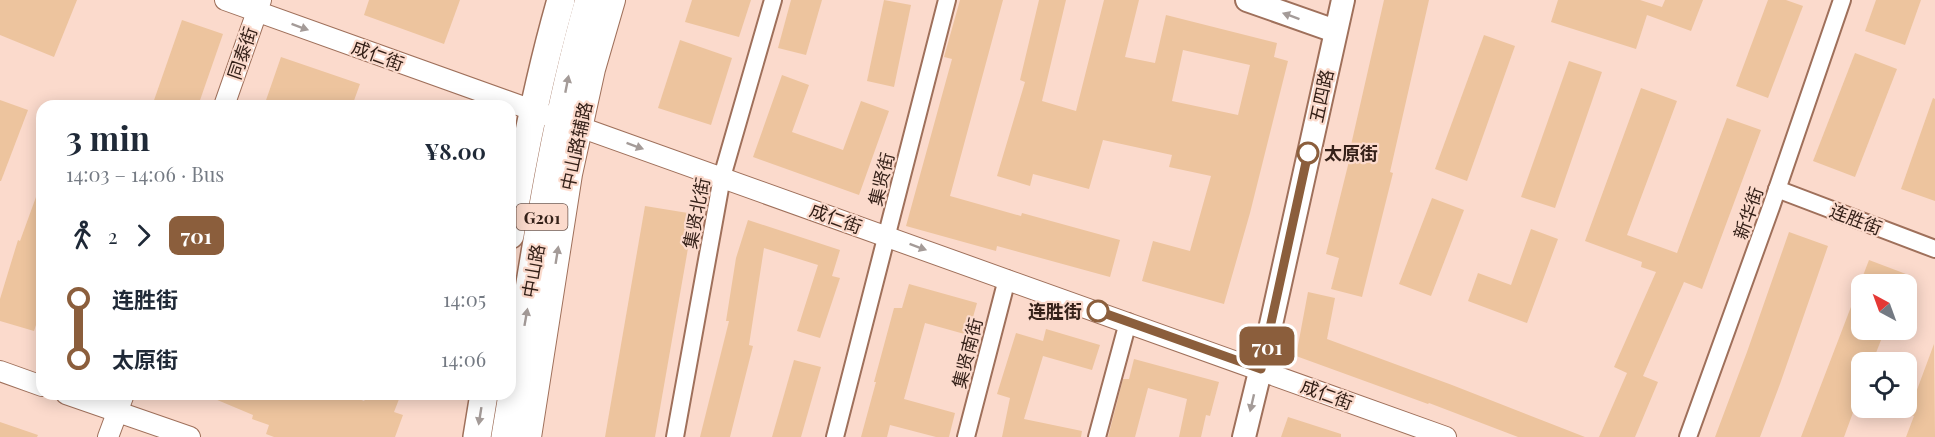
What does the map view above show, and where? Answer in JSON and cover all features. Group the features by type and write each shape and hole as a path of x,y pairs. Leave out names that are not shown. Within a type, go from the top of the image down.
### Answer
{"highway":[{"name":"中山路","path":"516,198 523,154 545,57 561,0"},
{"name":"中山路","path":"516,384 570,123 571,63 589,0"},
{"path":"477,437 483,400"},
{"name":"中山路","path":"505,437 513,400"}],"main road":[{"name":"中山路辅路","path":"528,437 569,174 570,123 592,69 612,0"},
{"path":"1247,0 1335,31"},
{"name":"五四路","path":"1244,437 1342,0"}],"street":[{"name":"成仁街","path":"225,0 259,6 507,100"},
{"name":"集贤北街","path":"675,437 722,177 773,0"},
{"name":"集贤街","path":"835,437 947,0"},
{"name":"新华街","path":"1688,437 1842,0"},
{"name":"同泰街","path":"226,100 259,6"},
{"name":"成仁街","path":"516,104 1446,437"},
{"name":"连胜街","path":"1777,189 1935,249"},
{"name":"集贤南街","path":"966,437 1007,279"},
{"path":"1097,437 1128,322"},
{"path":"0,371 36,384"},
{"path":"99,400 121,404 190,437"},
{"path":"108,437 121,404"}],"building":[{"path":"0,0 77,0 54,57 0,35"},
{"path":"369,0 460,0 444,44 364,15"},
{"path":"692,0 751,0 739,37 685,22"},
{"path":"791,0 822,0 806,55 778,48"},
{"path":"884,0 911,5 894,87 867,81"},
{"path":"960,0 1003,0 950,196 1120,240 1110,277 997,246 996,251 906,226 952,59 944,57"},
{"path":"1039,0 1066,0 1042,101 1076,111 1104,0 1139,0 1125,57 1155,63 1166,15 1277,43 1274,57 1288,61 1250,213 1224,304 1142,281 1153,241 1190,251 1211,176 1169,167 1172,155 1103,140 1089,189 1033,174 1030,186 997,176 1025,82 1020,80","holes":["1183,50 1250,65 1238,115 1172,101"]},
{"path":"1384,0 1429,0 1390,172 1393,173 1362,297 1331,289 1339,258 1326,254 1353,145 1351,145"},
{"path":"1558,0 1640,0 1662,7 1665,0 1703,0 1691,31 1647,15 1636,49 1551,22"},
{"path":"1768,0 1786,0 1803,6 1768,98 1736,86"},
{"path":"1876,0 1921,0 1905,45 1865,31"},
{"path":"182,20 223,34 200,100 154,100"},
{"path":"1484,35 1515,46 1467,181 1435,169"},
{"path":"680,40 732,58 711,125 658,108"},
{"path":"1855,53 1897,69 1855,177 1813,161"},
{"path":"281,57 360,84 354,100 266,100"},
{"path":"1569,61 1602,72 1555,208 1521,197"},
{"path":"782,75 809,85 792,132 843,150 861,101 889,111 859,195 753,157"},
{"path":"1641,88 1677,101 1627,235 1677,253 1727,118 1761,130 1702,289 1684,282 1643,376 1658,382 1635,437 1599,437 1627,373 1614,367 1656,272 1641,267 1642,262 1585,241"},
{"path":"1933,98 1935,99 1935,201 1901,189"},
{"path":"0,100 28,110 1,181 0,181"},
{"path":"36,197 36,325 34,331 0,321 0,299 18,240 20,241"},
{"path":"1432,198 1464,210 1431,296 1399,284"},
{"path":"645,206 694,214 655,437 605,437"},
{"path":"748,220 840,250 832,276 840,278 820,338 797,331 818,265 764,248 749,345 753,346 730,437 700,437 729,321 726,321 736,258"},
{"path":"1531,229 1558,239 1527,323 1468,301 1478,273 1511,285"},
{"path":"1789,232 1828,246 1780,384 1760,437 1715,437 1747,352"},
{"path":"1869,260 1906,274 1864,274"},
{"path":"909,284 977,303 968,335 925,323 904,399 955,413 949,437 936,437 890,425 887,437 861,437 894,308 902,308"},
{"path":"1308,292 1335,298 1327,339 1585,437 1518,437 1296,356"},
{"path":"1851,307 1851,340 1881,340 1876,352 1851,352 1851,418 1844,437 1801,437"},
{"path":"1046,329 1100,345 1092,370 1043,356 1024,419 1082,431 1081,437 1002,437 1010,398 997,394 1016,333 1043,341"},
{"path":"1934,344 1935,437 1906,437 1913,418 1917,418 1917,390"},
{"path":"1134,359 1219,382 1210,416 1206,415 1201,437 1179,437 1187,399 1148,388 1135,437 1108,437 1123,379 1129,379"},
{"path":"794,360 821,367 801,437 772,437"},
{"path":"217,400 399,400 394,412 403,415 395,437 274,437 266,434 269,425 252,419 253,415"},
{"path":"1288,417 1341,434 1341,437 1281,437"},
{"path":"0,422 38,435 37,437 0,437"}],"bus line":[{"name":"701","path":"1098,311 1261,369 1308,153"}],"place":[{"name":"太原街","path":"1308,153"},
{"name":"连胜街","path":"1098,311"}]}
